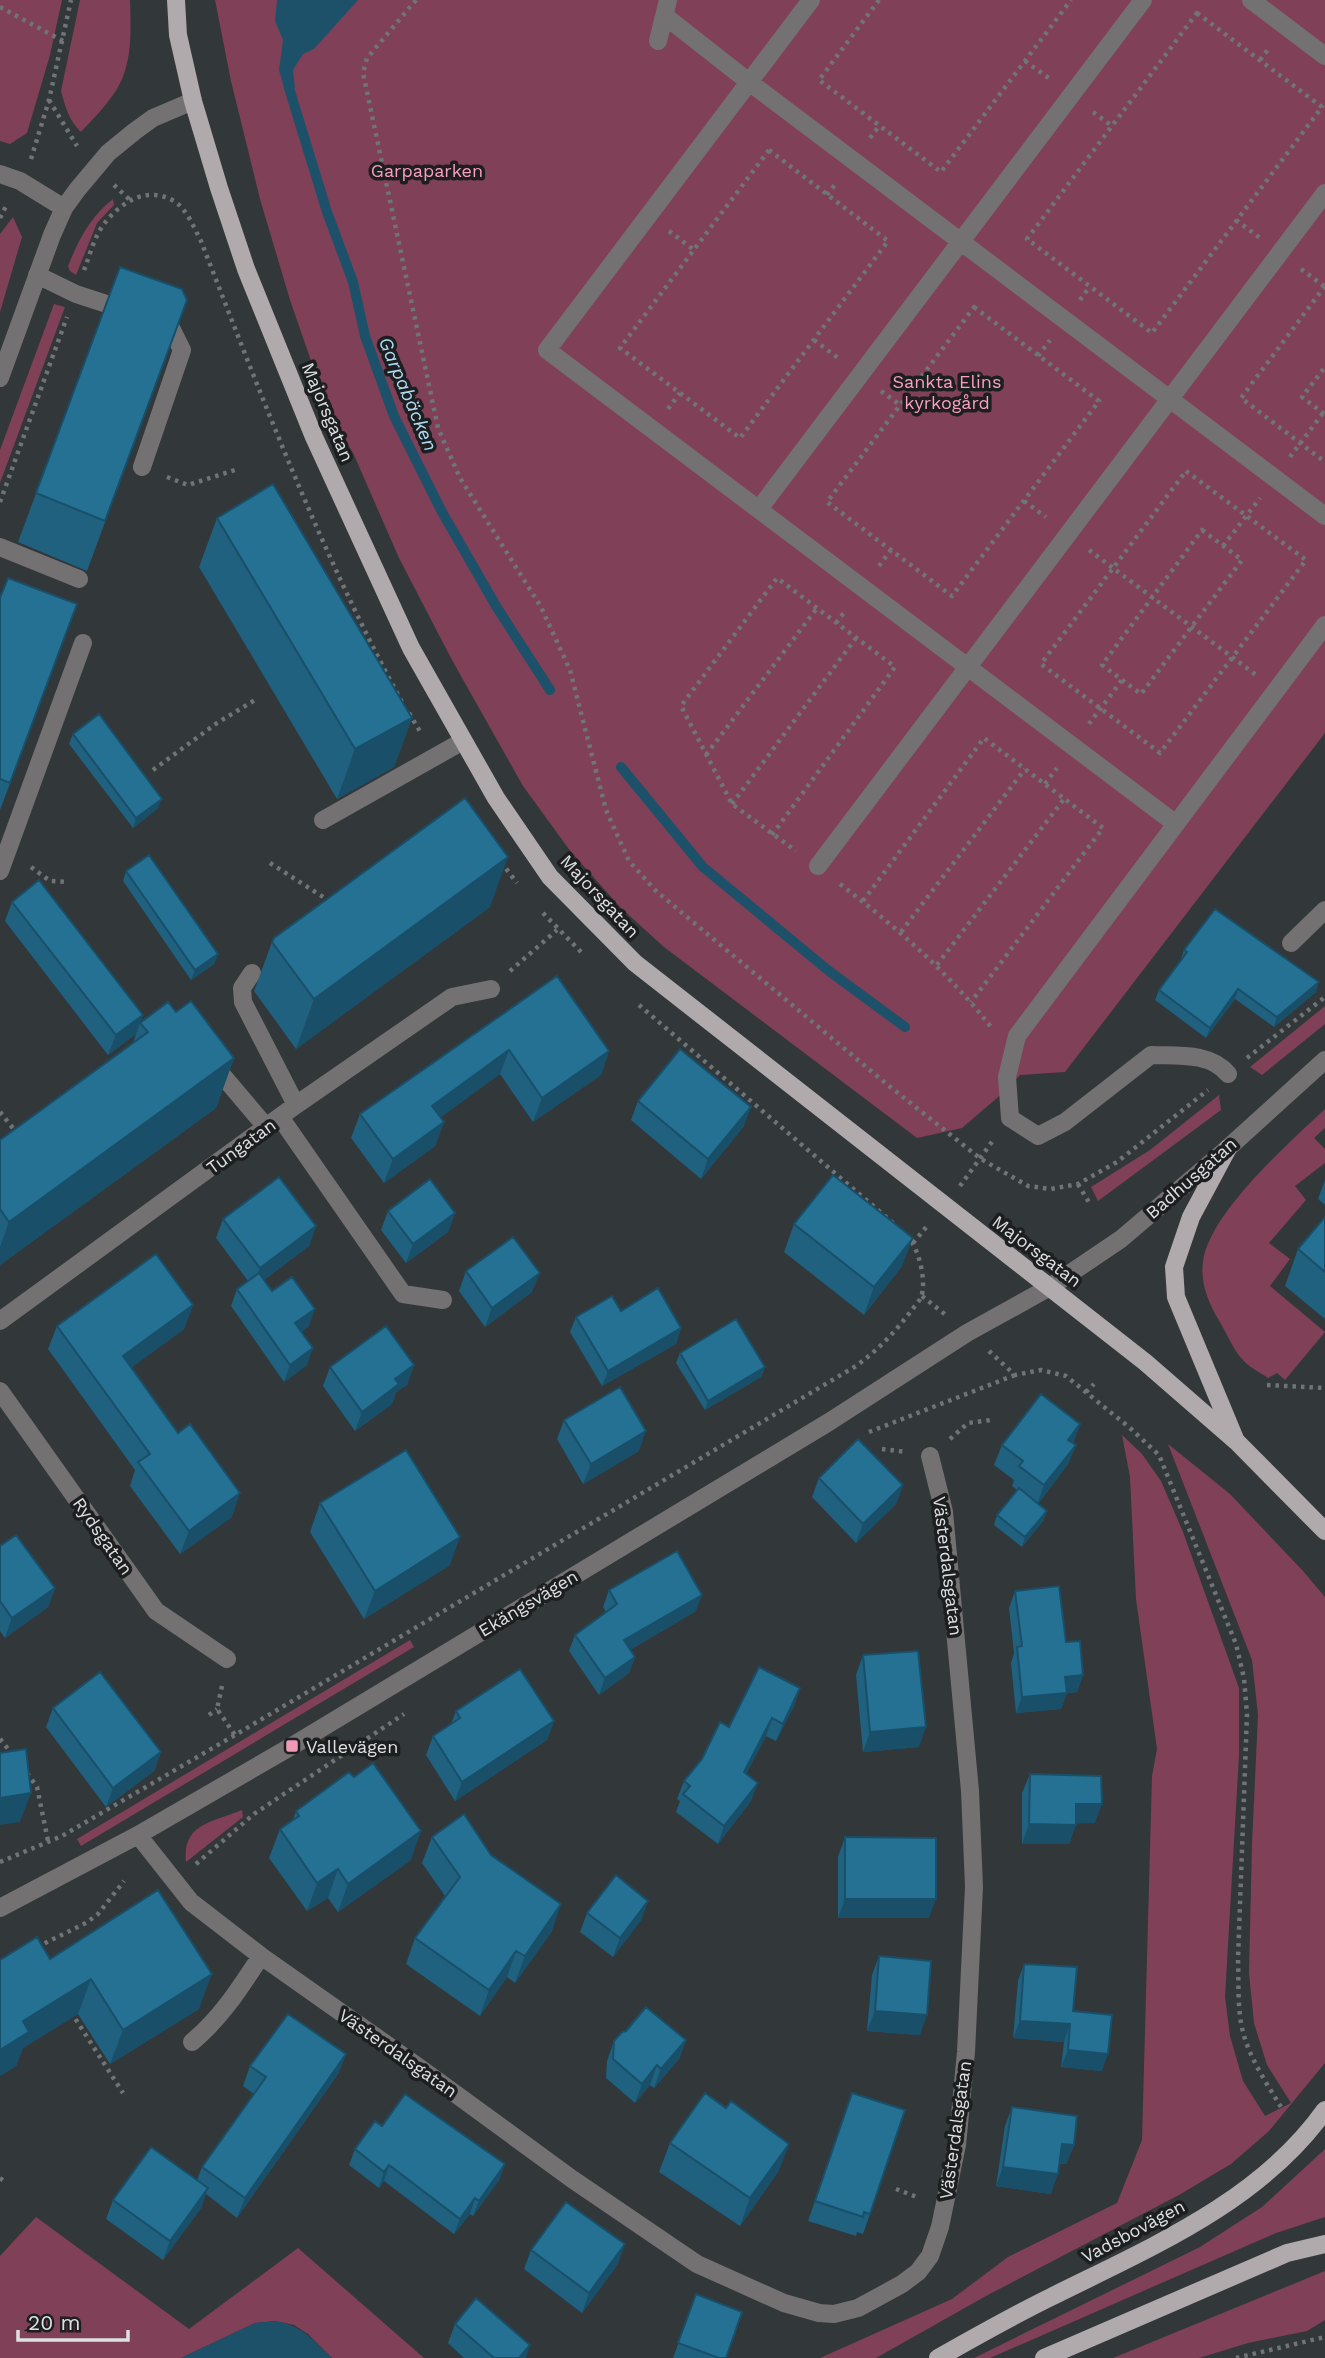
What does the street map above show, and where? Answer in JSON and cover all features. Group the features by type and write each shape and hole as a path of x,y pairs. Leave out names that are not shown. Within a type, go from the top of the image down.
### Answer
{"main road":[{"name":"Majorsgatan","path":"176,0 178,35 193,102 246,269 314,437 411,648 496,798 550,877 635,963 1127,1347 1237,1442 1323,1527"},
{"path":"1228,1148 1191,1217 1174,1267 1176,1297 1237,1442"},
{"name":"Vadsbovägen","path":"938,2358 1231,2202 1308,2134 1325,2110"},
{"path":"1044,2358 1287,2253 1325,2244"}],"street":[{"path":"811,0 547,350 1176,824"},
{"path":"759,509 1143,0"},
{"path":"1251,0 1325,56"},
{"path":"658,41 667,8 749,82 1325,516"},
{"path":"0,378 64,208 108,153 153,118 193,102"},
{"path":"0,174 19,181 64,208"},
{"path":"818,866 1325,192"},
{"path":"37,275 76,294 169,324 182,351 142,467"},
{"path":"0,547 79,579"},
{"path":"1228,1074 1219,1063 1207,1060 1151,1055 1065,1122 1038,1136 1010,1118 1007,1077 1017,1036 1325,625"},
{"path":"0,871 83,643"},
{"path":"323,820 463,741"},
{"path":"1291,943 1325,910"},
{"path":"252,973 242,988 243,1002 296,1105"},
{"name":"Tungatan","path":"0,1321 296,1105 453,997 491,989"},
{"path":"204,1054 273,1122 403,1294 443,1300"},
{"name":"Badhusgatan","path":"1050,1287 1121,1239 1228,1148 1325,1060"},
{"name":"Ekängsvägen","path":"0,1908 138,1835 304,1739 830,1422 967,1333 1050,1287"},
{"name":"Rydsgatan","path":"0,1391 156,1611 227,1659"},
{"name":"Västerdalsgatan","path":"138,1835 191,1902 261,1956 420,2067 572,2179 697,2264 784,2303 819,2313 834,2314 858,2308 910,2278 930,2256 940,2227 957,2145 966,2052 974,1887 970,1791 944,1512 930,1456"},
{"path":"192,2042 213,2024 234,1998 261,1956"}],"path":[{"path":"33,156 49,100 71,0"},
{"path":"416,0 367,58 363,73 438,428 460,478 541,607 570,670 606,810 629,860 666,900 889,1086 981,1159 1028,1186 1051,1189 1078,1184 1117,1162 1325,997"},
{"path":"879,0 819,80 941,172 1071,0"},
{"path":"0,7 63,41"},
{"path":"1197,13 1322,107 1152,333 1027,239 1197,13"},
{"path":"49,100 73,142"},
{"path":"769,150 888,241 740,438 620,348 769,150"},
{"path":"0,502 102,226 129,200 122,193"},
{"path":"0,219 7,205"},
{"path":"1325,286 1241,398 1325,461"},
{"path":"974,307 1099,401 1024,501 952,596 827,502 974,307"},
{"path":"1325,367 1302,397 1325,415"},
{"path":"142,467 188,485 235,470"},
{"path":"1186,471 1306,560 1232,657 1160,753 1041,664 1186,471"},
{"path":"1024,501 1276,690"},
{"path":"1202,530 1242,560 1192,627 1141,694 1102,665 1202,530"},
{"path":"681,706 777,578 895,667 772,835"},
{"path":"706,755 817,608"},
{"path":"732,804 856,638"},
{"path":"153,770 217,723 255,700"},
{"path":"863,901 984,738 1103,828 971,1002"},
{"path":"901,932 1025,769"},
{"path":"937,965 1064,799"},
{"path":"270,863 341,909"},
{"path":"491,989 557,930"},
{"path":"713,1084 719,1076"},
{"path":"0,1112 19,1135"},
{"path":"966,1178 981,1159"},
{"path":"1078,1184 1090,1204"},
{"path":"0,1862 62,1836 856,1366 877,1350 897,1329 922,1296 922,1266 913,1243 919,1237"},
{"path":"922,1296 950,1319"},
{"path":"1006,1365 1015,1375"},
{"path":"861,1435 1015,1375 1041,1370 1066,1376 1159,1455 1236,1644 1244,1678 1247,1714 1238,1959 1239,1999 1243,2032 1259,2071 1281,2107"},
{"path":"1086,1392 1094,1384"},
{"path":"1267,1385 1325,1388"},
{"path":"930,1456 968,1423 991,1420"},
{"path":"208,1715 217,1709 227,1659"},
{"path":"217,1709 235,1735"},
{"path":"188,1871 254,1814 408,1711"},
{"path":"0,1739 15,1758"},
{"path":"22,1768 37,1787 48,1842"},
{"path":"31,1950 86,1923 98,1914 124,1881"},
{"path":"66,2005 123,2093"},
{"path":"1236,2358 1325,2337"}],"green space":[{"path":"0,0 62,0 50,55 27,133 10,144 0,141"},
{"path":"80,0 130,0 131,25 127,62 120,84 106,105 81,132 70,118 61,91"},
{"name":"Sankta Elins kyrkogård","path":"215,0 1325,0 1325,733 1065,1072 1020,1075 962,1128 917,1138 664,947 621,908 571,852 523,786 452,660 399,558 354,455 327,407 290,300 260,199 231,81"},
{"path":"113,199 114,205 97,223 76,275 68,266 76,247 92,221"},
{"path":"13,217 22,237 0,312 0,234"},
{"path":"54,304 65,307 0,483 0,450"},
{"path":"1325,1006 1325,1024 1262,1075 1250,1067"},
{"path":"1219,1095 1221,1110 1098,1201 1091,1187 1150,1150"},
{"path":"1325,1109 1325,1128 1314,1138 1325,1149 1325,1163 1295,1186 1306,1200 1269,1243 1290,1259 1270,1286 1325,1332 1285,1380 1277,1373 1268,1378 1245,1362 1233,1346 1206,1294 1203,1262 1220,1222 1235,1201 1253,1179"},
{"path":"1122,1435 1142,1454 1161,1481 1183,1532 1239,1688 1239,1755 1225,1997 1230,2036 1243,2081 1265,2116 1291,2103 1267,2065 1254,2023 1249,1973 1258,1715 1252,1660 1168,1444 1230,1494 1325,1597 1325,2063 1269,2131 1231,2164 1179,2195 986,2296 876,2358 820,2358 952,2299 1008,2257 1117,2203 1142,2140 1152,1776 1157,1749 1136,1599 1130,1477"},
{"path":"410,1640 414,1647 81,1846 77,1839"},
{"path":"242,1810 243,1817 186,1862 186,1849 194,1832 201,1826"},
{"path":"1325,2149 1325,2217 1276,2233 990,2358 974,2358 1200,2247 1262,2207"},
{"path":"36,2217 189,2329 298,2248 424,2358 332,2358 308,2334 294,2325 275,2321 255,2323 181,2358 0,2358 0,2256"},
{"path":"1325,2271 1325,2320 1307,2331 1248,2343 1199,2358 1113,2358"}],"water":[{"path":"277,0 358,0 314,49 303,54 293,70 295,88 284,88 279,70 283,40 275,21"},
{"path":"275,2321 300,2330 332,2358 181,2358 255,2323"}],"building":[{"path":"120,267 182,289 187,300 105,521 36,493"},
{"path":"273,484 412,718 355,749 217,518"},
{"path":"8,578 77,604 10,783 0,779 0,598"},
{"path":"99,714 162,799 136,818 73,734"},
{"path":"465,798 508,857 314,999 272,942 274,938"},
{"path":"149,855 218,954 195,970 126,871"},
{"path":"39,880 143,1015 116,1035 12,902"},
{"path":"1215,909 1319,982 1277,1017 1238,989 1210,1028 1159,990 1187,952 1184,950"},
{"path":"557,976 609,1051 542,1098 509,1050 432,1106 444,1122 393,1159 360,1114"},
{"path":"191,1001 234,1058 9,1222 0,1209 0,1140 148,1032 140,1023 168,1002 176,1012"},
{"path":"680,1049 751,1107 708,1159 638,1101"},
{"path":"833,1175 913,1238 874,1287 794,1224"},
{"path":"279,1177 316,1226 260,1268 223,1219"},
{"path":"430,1179 455,1213 413,1244 388,1211"},
{"path":"1325,1217 1325,1272 1298,1249"},
{"path":"513,1237 540,1273 492,1308 466,1271"},
{"path":"156,1254 193,1305 123,1356 178,1433 190,1424 240,1493 189,1531 138,1462 150,1454 57,1326"},
{"path":"259,1273 272,1291 292,1277 315,1309 295,1323 313,1348 290,1365 237,1289"},
{"path":"658,1288 681,1328 608,1371 576,1317 612,1296 621,1311"},
{"path":"736,1319 765,1367 708,1401 680,1353"},
{"path":"386,1326 414,1365 395,1379 399,1384 362,1412 330,1367"},
{"path":"620,1387 646,1431 591,1464 564,1420"},
{"path":"1041,1394 1080,1424 1068,1440 1076,1445 1044,1485 1019,1466 1023,1461 1002,1445"},
{"path":"858,1439 903,1485 863,1524 819,1478"},
{"path":"406,1450 460,1537 375,1591 320,1503"},
{"path":"1019,1488 1047,1511 1025,1537 997,1515"},
{"path":"16,1535 55,1588 12,1618 0,1601 0,1546"},
{"path":"677,1551 702,1595 624,1640 635,1657 605,1678 575,1635 617,1604 609,1590"},
{"path":"1059,1586 1066,1642 1080,1641 1083,1675 1065,1677 1067,1693 1022,1697 1017,1647 1022,1646 1015,1591"},
{"path":"918,1651 926,1727 870,1732 863,1655"},
{"path":"759,1667 800,1688 783,1724 772,1718 744,1772 758,1783 724,1826 683,1794 690,1786 684,1781 702,1759 720,1722 729,1727"},
{"path":"520,1669 554,1721 462,1782 433,1736 460,1718 456,1711"},
{"path":"100,1672 161,1752 113,1788 53,1708"},
{"path":"26,1749 31,1793 0,1798 0,1753"},
{"path":"373,1763 421,1831 348,1884 338,1869 317,1883 280,1829 299,1816 296,1811 349,1772 354,1777"},
{"path":"1030,1774 1101,1776 1102,1804 1076,1804 1076,1825 1029,1824"},
{"path":"464,1814 491,1855 561,1904 525,1956 516,1951 489,1990 415,1938 460,1877 432,1837"},
{"path":"845,1837 936,1838 936,1899 845,1899"},
{"path":"616,1875 648,1901 620,1938 587,1913"},
{"path":"158,1890 212,1974 123,2030 91,1979 23,2021 29,2032 0,2050 0,1960 37,1937 50,1959"},
{"path":"879,1956 931,1961 927,2015 875,2011"},
{"path":"1024,1964 1077,1967 1073,2011 1112,2015 1108,2054 1068,2050 1070,2024 1020,2021"},
{"path":"646,2007 686,2040 661,2069 657,2065 642,2084 613,2059 614,2041"},
{"path":"288,2014 346,2054 245,2198 202,2167 266,2077 250,2066"},
{"path":"705,2093 726,2108 731,2101 789,2144 750,2198 670,2143"},
{"path":"852,2093 905,2110 870,2214 864,2212 863,2217 815,2201"},
{"path":"405,2094 505,2164 479,2201 475,2198 460,2219 389,2165 384,2172 355,2149 375,2121 382,2126"},
{"path":"1012,2107 1077,2116 1074,2145 1062,2144 1058,2174 1003,2167"},
{"path":"151,2147 208,2188 170,2241 113,2200"},
{"path":"566,2202 625,2244 589,2293 531,2250"},
{"path":"696,2294 742,2312 726,2358 678,2343"},
{"path":"476,2298 530,2345 519,2358 494,2358 455,2324"}],"waterway":[{"name":"Garpabäcken","path":"289,88 327,212 353,282 365,336 394,416 442,512 496,606 550,690"},
{"path":"621,767 703,867 829,971 905,1027"}],"place":[{"name":"Vallevägen","path":"292,1746"}],"park label":[{"name":"Garpaparken","path":"427,170"}]}
